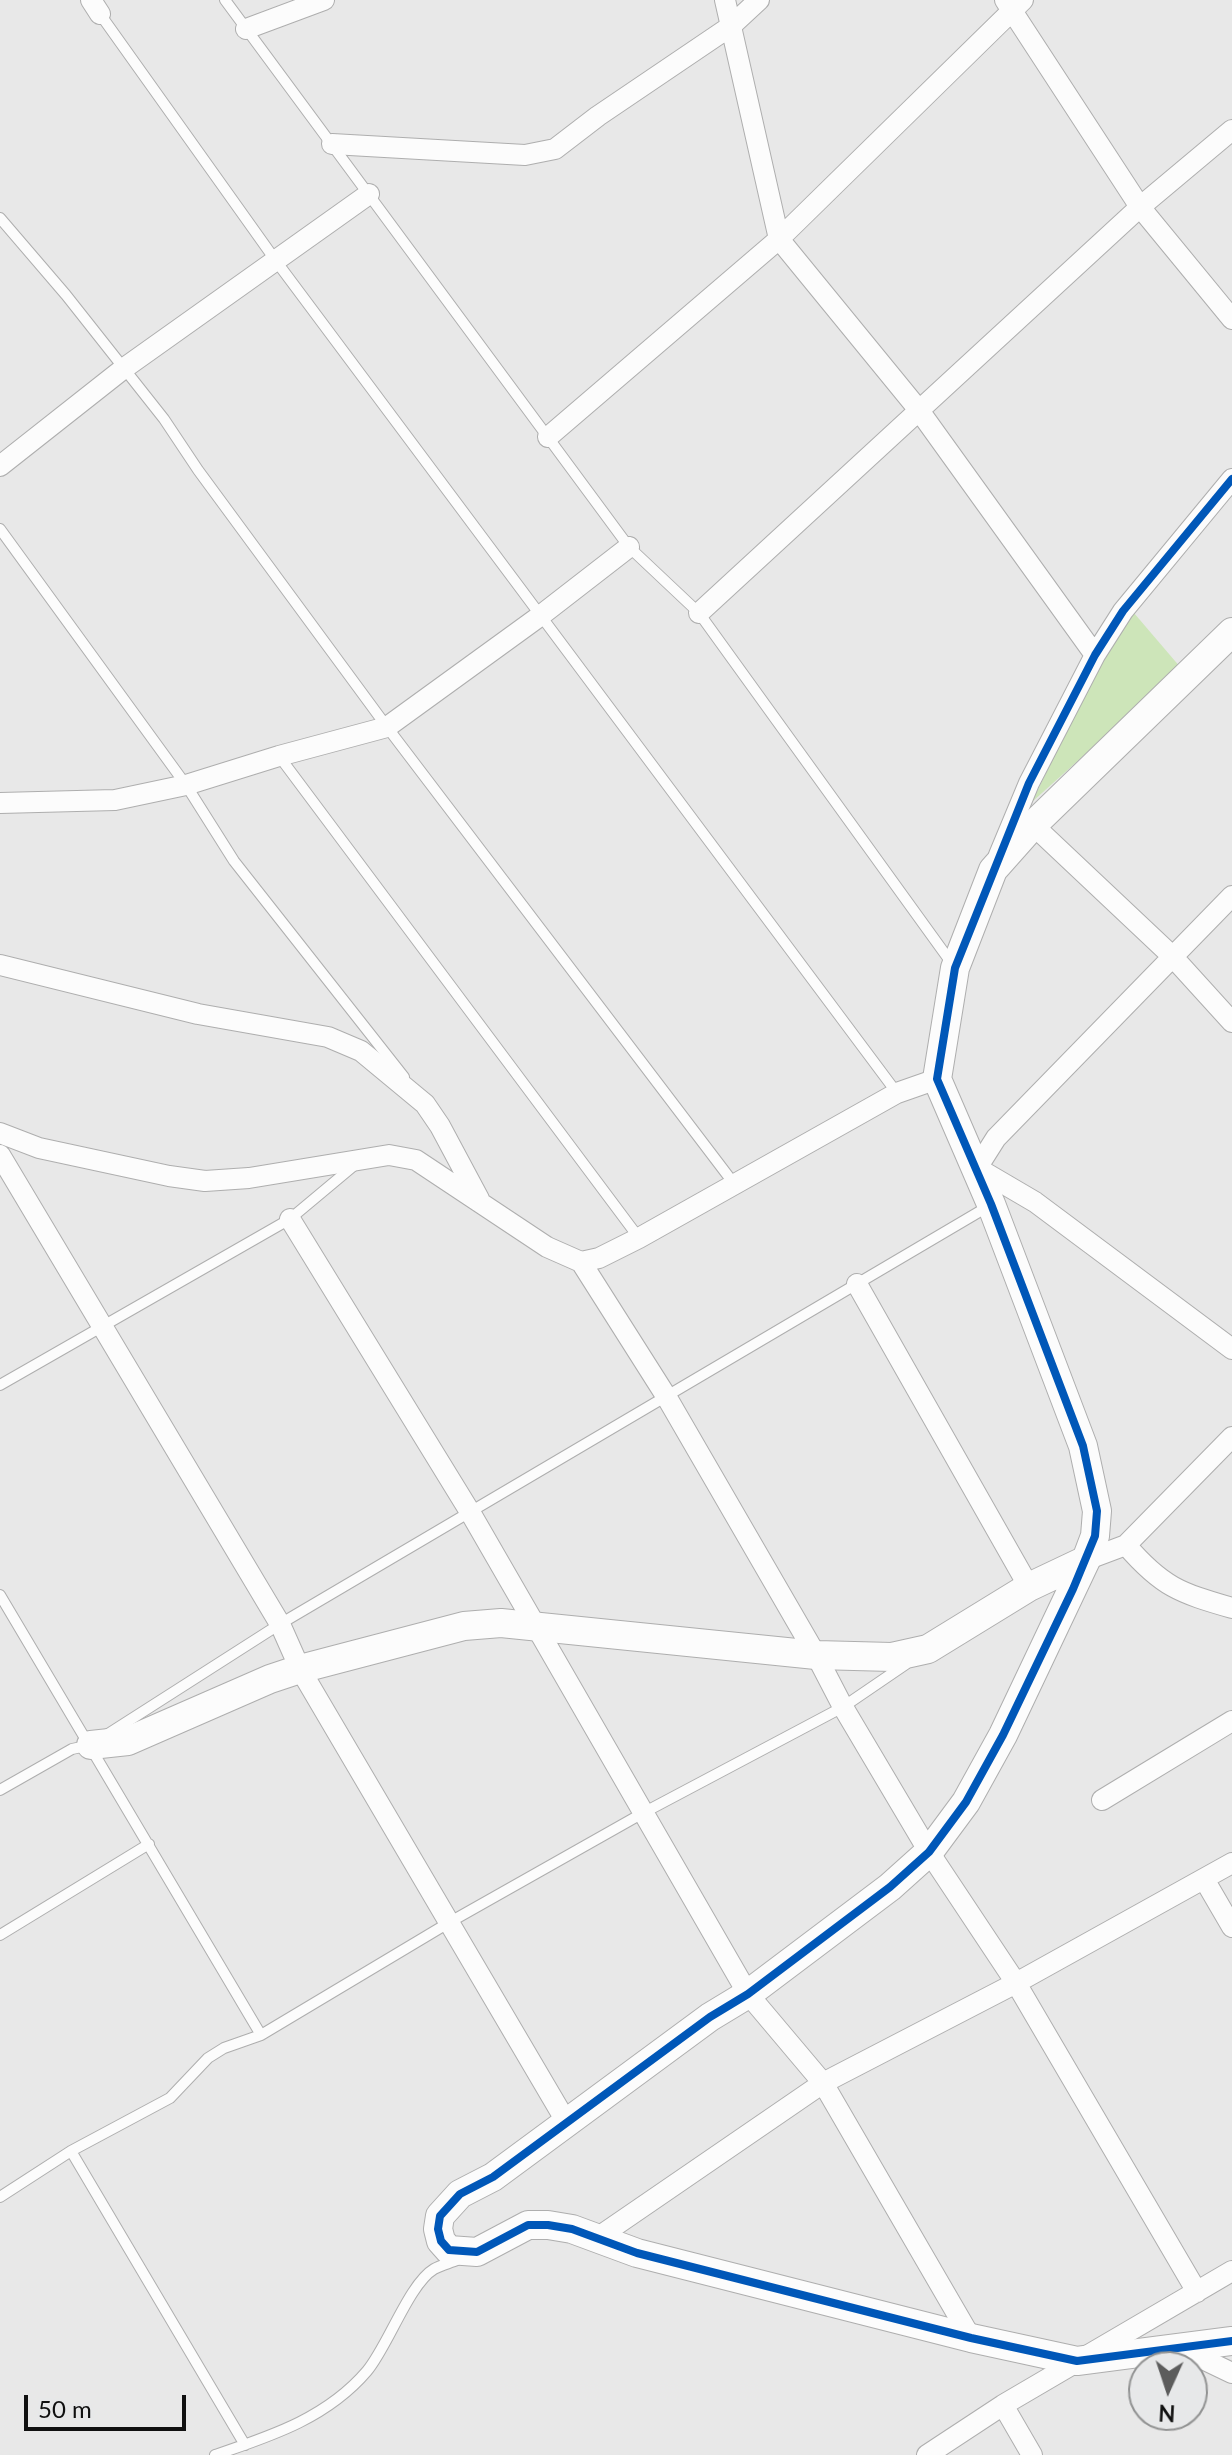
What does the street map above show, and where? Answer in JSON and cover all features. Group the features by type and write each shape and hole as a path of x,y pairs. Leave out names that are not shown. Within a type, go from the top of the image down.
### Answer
{"street":[{"path":"246,29 324,0"},
{"path":"725,0 779,239 918,409 1095,655"},
{"path":"332,144 525,155 555,149 598,116 731,26 759,0"},
{"path":"548,437 779,239 1013,4 1140,207 1232,319"},
{"path":"699,613 1140,207 1232,130"},
{"path":"0,466 123,369 369,194"},
{"path":"1232,479 1123,611 1095,655 1029,783 955,968 937,1079 977,1168 1083,1446 1097,1511 1095,1536 1086,1560 1003,1735 966,1802 929,1852 890,1887 748,1994 710,2017 493,2177 460,2194 440,2216 438,2229 441,2241 449,2250 477,2252 528,2225 572,2229 637,2253 971,2338 1077,2361 1232,2341"},
{"path":"0,803 115,800 186,785 387,727 629,547"},
{"path":"993,870 1033,825 1232,632"},
{"path":"1033,825 1172,956 1232,1022"},
{"path":"977,1168 996,1138 1232,896"},
{"path":"0,965 198,1014 328,1037 361,1051 425,1104 481,1203"},
{"path":"581,1262 599,1258 639,1238 897,1093 937,1079"},
{"path":"0,1133 39,1148 205,1181 291,1172 389,1155 416,1160 547,1247 581,1262 666,1396 843,1707 929,1852 1016,1983 1197,2292"},
{"path":"0,1155 280,1624 300,1669 567,2123"},
{"path":"977,1168 1035,1202 1232,1349"},
{"path":"290,1219 470,1512 748,1994 823,2083 971,2338"},
{"path":"857,1284 1029,1587"},
{"path":"91,1745 128,1741 300,1669 464,1626 501,1623 534,1625 816,1655 892,1657 928,1649 1029,1587 1126,1545 1232,1437"},
{"path":"1126,1545 1148,1570 1172,1588 1232,1608"},
{"path":"1102,1800 1232,1721"},
{"path":"597,2238 823,2083 1016,1983 1232,1863"},
{"path":"1204,1879 1232,1927"},
{"path":"927,2455 1003,2405 1232,2271"},
{"path":"1182,2349 1232,2373"},
{"path":"1003,2405 1032,2455"}],"lane":[{"path":"225,0 629,547 699,613 955,968"},
{"path":"95,7 276,261 897,1093"},
{"path":"0,218 66,295 164,419 387,727 735,1185"},
{"path":"0,529 186,785 234,861 425,1104"},
{"path":"279,756 639,1238"},
{"path":"0,1385 290,1219 336,1184 362,1158"},
{"path":"0,1790 60,1755 91,1745 280,1624 991,1204"},
{"path":"0,1595 261,2035"},
{"path":"0,2197 71,2151 170,2098 208,2058 224,2048 261,2035 450,1922 643,1813 843,1707 928,1649"},
{"path":"0,1935 149,1844"},
{"path":"71,2151 245,2445"},
{"path":"215,2455 302,2423 339,2399 368,2370 415,2292 432,2270 477,2252"}],"green space":[{"path":"1134,613 1181,668 1032,802 1094,673"}],"cycle path":[{"path":"1232,479 1123,611 1095,655 1029,783 955,968 937,1079 991,1204 1083,1446 1097,1511 1095,1536 1073,1589 1003,1735 966,1802 929,1852 890,1887 748,1994 710,2017 493,2177 460,2194 440,2216 438,2229 441,2241 449,2250 477,2252 528,2225 572,2229 637,2253 971,2338 1077,2361 1232,2341"}]}
